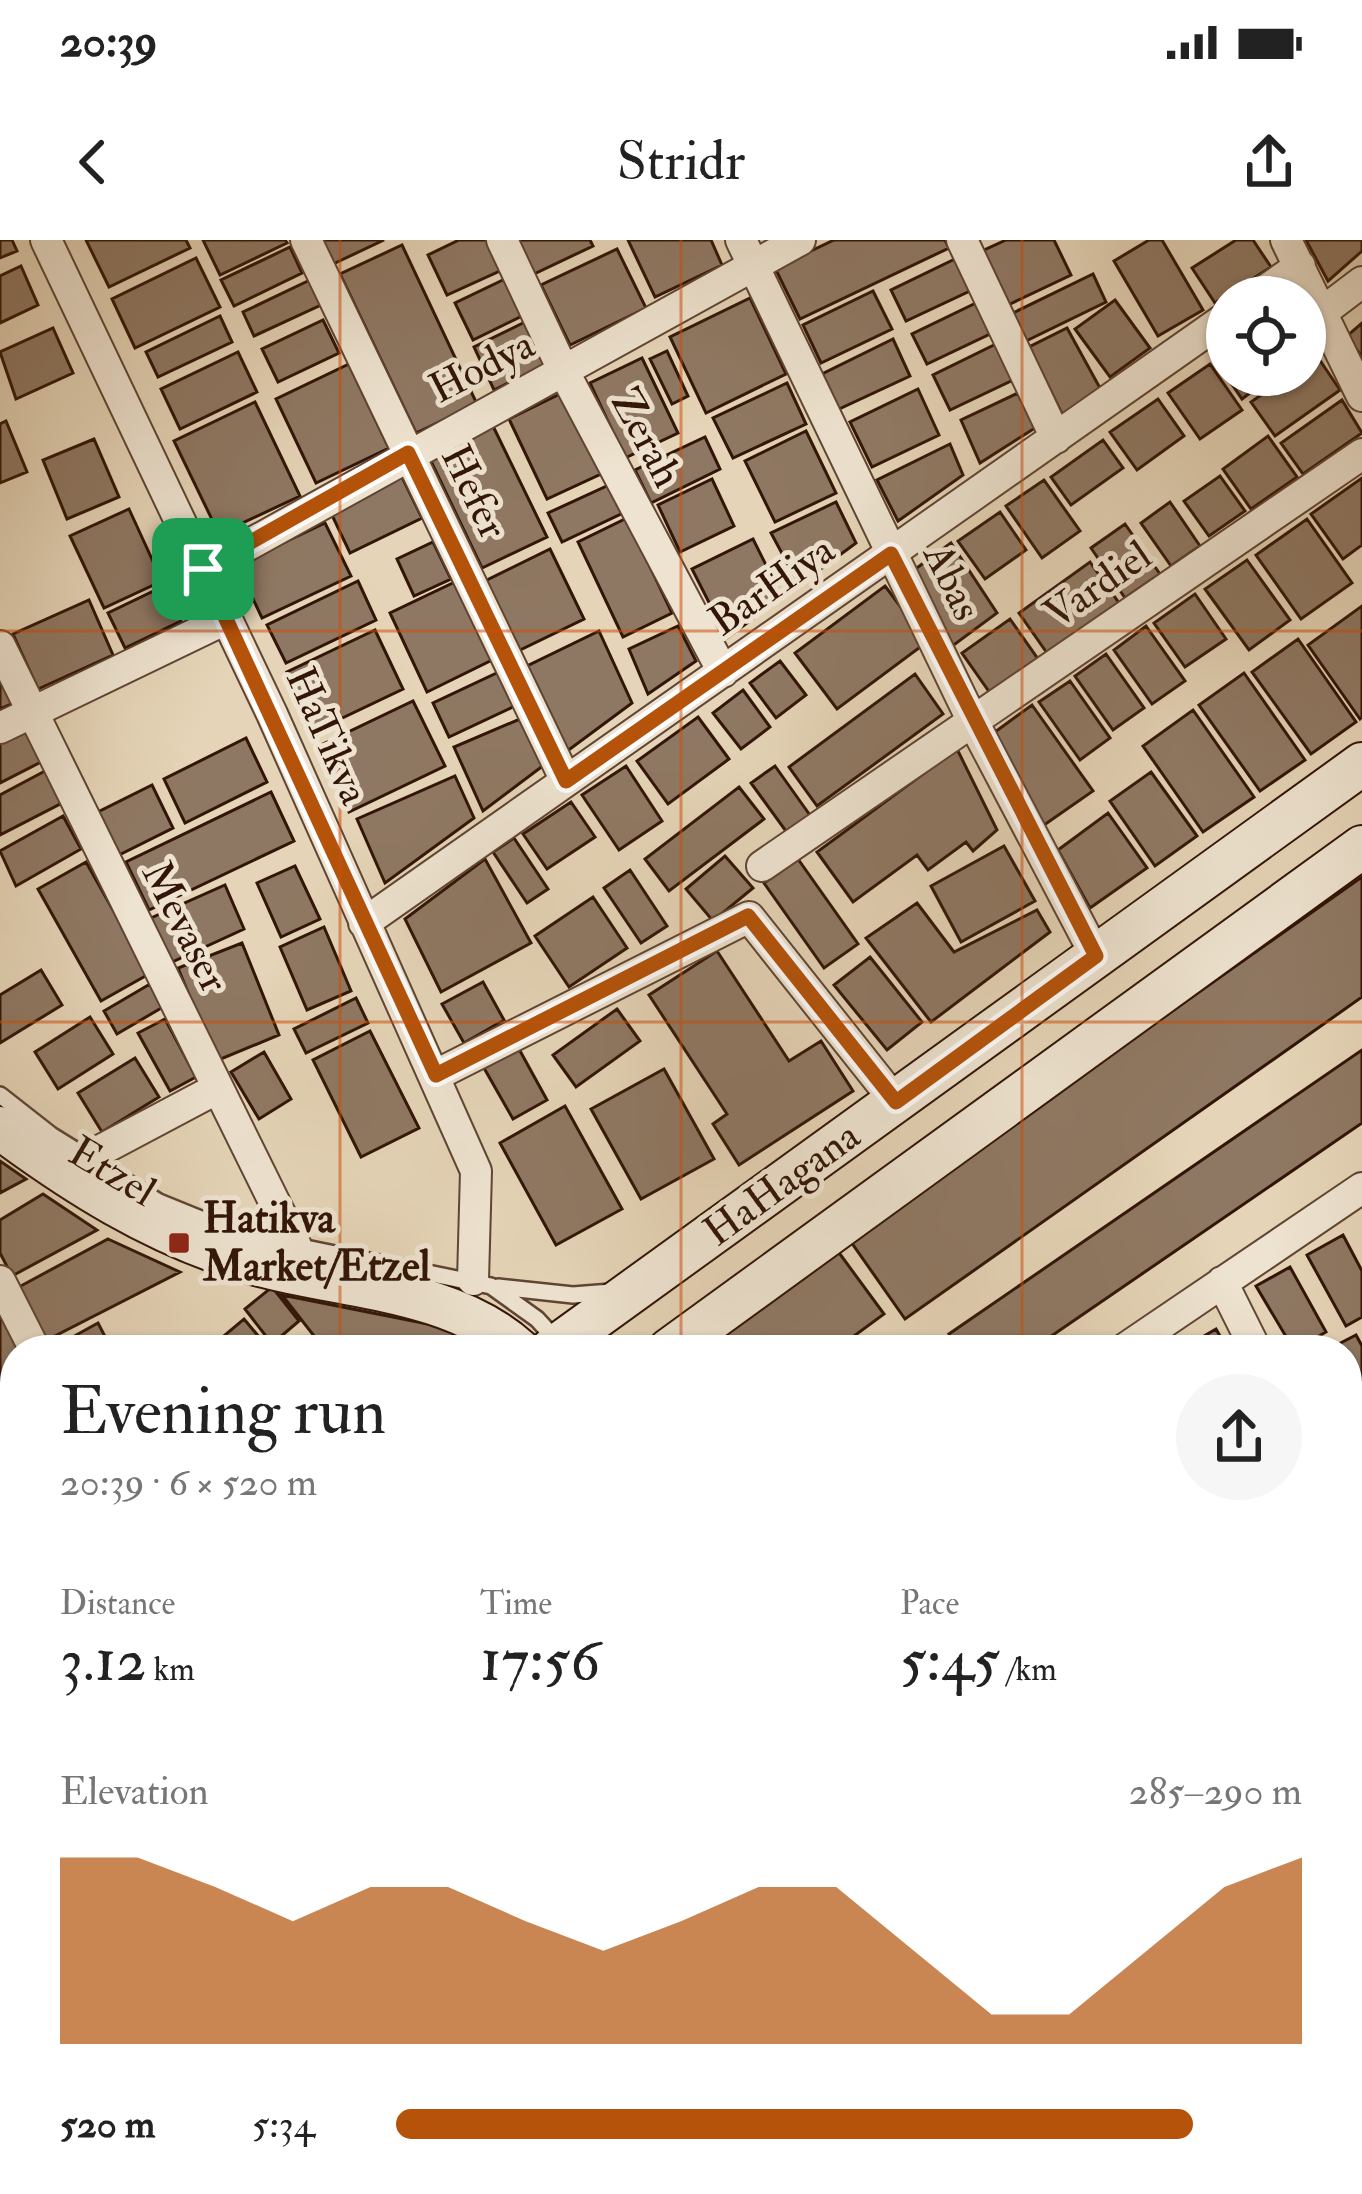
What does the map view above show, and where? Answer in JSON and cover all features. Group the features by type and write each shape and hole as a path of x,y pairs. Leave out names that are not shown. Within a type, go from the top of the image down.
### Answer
{"street":[{"name":"HaTikva","path":"46,240 436,1075 476,1171 482,1283"},
{"name":"Hefer","path":"306,240 566,781"},
{"name":"Zerah","path":"502,240 564,372 723,672"},
{"name":"Hodya","path":"203,569 408,453 564,372 747,251 800,240"},
{"path":"962,240 1055,438"},
{"name":"Abas","path":"747,251 973,722 1096,956"},
{"path":"1274,276 1293,253"},
{"path":"1326,310 1362,281"},
{"path":"1326,321 1362,396"},
{"name":"BarHiya","path":"364,923 1206,332"},
{"name":"Vardiel","path":"762,866 1362,454"},
{"path":"0,728 226,619"},
{"name":"Mevaser","path":"0,646 296,1246"},
{"name":"HaHagana","path":"568,1335 649,1281 1362,764"},
{"name":"HaHagana","path":"690,1335 1362,847"},
{"path":"436,1075 748,916 896,1102"},
{"path":"86,1158 218,1088"},
{"name":"Etzel","path":"0,1128 62,1173 188,1241 291,1275 458,1310 509,1335"},
{"path":"1145,1335 1362,1188"},
{"path":"0,1281 27,1335"},
{"path":"1222,1282 1248,1335"}],"lane":[{"name":"Etzel","path":"0,1095 86,1158 159,1202 218,1226 296,1246 482,1283 537,1318 543,1335"},
{"path":"482,1283 573,1295 649,1281"}],"building":[{"path":"0,240 12,240 17,251 0,258"},
{"path":"86,240 186,240 190,248 109,287"},
{"path":"203,240 285,240 287,243 220,275"},
{"path":"322,240 384,240 333,264"},
{"path":"459,240 487,240 502,270 447,295 428,255"},
{"path":"518,240 590,240 593,246 534,274"},
{"path":"628,240 711,240 722,265 655,297"},
{"path":"834,240 945,240 949,248 800,319 775,268"},
{"path":"1006,240 1054,240 1071,275 1008,305 982,251"},
{"path":"1149,240 1162,240 1203,310 1158,336 1114,261"},
{"path":"1236,240 1253,240 1271,267 1257,276 1206,276 1206,289 1192,268"},
{"path":"1306,240 1362,240 1362,251 1328,281"},
{"path":"402,245 477,404 416,433 340,274"},
{"path":"290,247 302,273 234,306 221,280"},
{"path":"617,249 646,308 570,345 541,285"},
{"path":"196,258 220,307 135,348 112,299"},
{"path":"957,258 972,290 906,321 891,290"},
{"path":"21,266 38,305 0,323 0,276"},
{"path":"1093,274 1106,302 1026,341 1013,313"},
{"path":"505,279 522,316 473,340 455,303"},
{"path":"310,280 321,305 254,336 243,312"},
{"path":"873,291 892,329 821,363 803,325"},
{"path":"750,298 786,374 706,413 670,337"},
{"path":"1115,300 1150,348 1110,377 1075,329"},
{"path":"976,303 990,334 927,364 912,334"},
{"path":"220,316 232,342 158,377 146,352"},
{"path":"323,320 339,353 278,382 262,349"},
{"path":"525,322 545,365 494,390 474,347"},
{"path":"1362,323 1362,356 1346,337"},
{"path":"53,328 73,373 16,399 0,352"},
{"path":"1067,328 1100,388 1063,416 1029,347"},
{"path":"893,339 910,376 839,409 822,374"},
{"path":"996,344 1013,380 950,410 933,375"},
{"path":"667,351 688,396 672,404 650,359"},
{"path":"238,352 257,392 180,429 161,389"},
{"path":"642,358 678,433 625,458 590,383"},
{"path":"349,364 389,448 316,483 276,399"},
{"path":"1206,367 1206,396 1232,396 1242,410 1200,439 1168,393"},
{"path":"1326,369 1340,390 1275,436 1251,402 1259,396 1326,396"},
{"path":"787,383 806,424 733,458 713,418"},
{"path":"918,389 939,435 872,467 850,422"},
{"path":"562,393 601,474 547,499 509,419"},
{"path":"1018,393 1035,428 980,463 961,420"},
{"path":"1158,399 1184,436 1137,470 1110,432"},
{"path":"1342,400 1362,433 1303,474 1281,443"},
{"path":"255,402 300,496 219,534 174,441"},
{"path":"6,421 27,472 0,483 0,424"},
{"path":"492,424 547,537 482,568 428,455"},
{"path":"806,431 836,493 775,522 745,461"},
{"path":"1268,436 1297,477 1251,509 1223,469"},
{"path":"705,437 720,469 651,503 635,470"},
{"path":"94,439 119,497 67,519 43,460"},
{"path":"1103,440 1123,468 1071,505 1051,477"},
{"path":"950,444 963,475 898,521 877,480"},
{"path":"1220,476 1245,511 1209,536 1184,501"},
{"path":"402,477 422,518 350,553 330,511"},
{"path":"1362,478 1362,545 1343,559 1311,514"},
{"path":"712,479 734,526 680,552 658,505"},
{"path":"1044,480 1080,531 1042,558 1006,506"},
{"path":"609,485 623,513 562,542 548,513"},
{"path":"836,502 856,543 799,585 771,533"},
{"path":"1170,502 1200,546 1171,566 1141,523"},
{"path":"129,509 162,581 104,608 70,536"},
{"path":"1000,512 1026,550 985,579 958,541"},
{"path":"627,518 672,613 623,637 578,542"},
{"path":"1307,519 1352,583 1301,619 1256,555"},
{"path":"325,523 351,576 262,618 237,565"},
{"path":"1125,524 1160,574 1125,598 1091,548"},
{"path":"753,539 782,597 727,638 692,569"},
{"path":"433,542 451,579 414,596 397,559"},
{"path":"951,543 997,613 951,647 914,570"},
{"path":"550,549 584,619 518,651 485,581"},
{"path":"1247,560 1290,620 1249,650 1205,589"},
{"path":"1090,562 1119,603 1047,653 1019,613"},
{"path":"358,581 376,620 286,663 267,625"},
{"path":"457,581 494,659 427,692 390,613"},
{"path":"164,586 181,621 125,648 108,613"},
{"path":"885,586 927,642 837,709 795,653"},
{"path":"1195,594 1226,639 1185,667 1154,623"},
{"path":"89,600 113,655 38,689 13,634"},
{"path":"1362,606 1362,717 1360,719 1308,645"},
{"path":"1010,619 1038,659 990,693 962,653"},
{"path":"678,626 696,661 648,694 629,649"},
{"path":"1146,626 1185,681 1152,704 1114,650"},
{"path":"375,630 403,689 315,731 287,672"},
{"path":"599,631 632,703 566,752 525,667"},
{"path":"1298,639 1356,722 1311,754 1252,672"},
{"path":"1106,654 1144,708 1113,730 1075,676"},
{"path":"780,661 806,695 776,718 750,683"},
{"path":"0,671 14,703 0,709"},
{"path":"501,671 517,705 449,737 433,703"},
{"path":"1244,673 1305,760 1260,791 1199,705"},
{"path":"915,674 943,714 817,806 789,767"},
{"path":"1070,681 1110,738 1080,760 1039,702"},
{"path":"743,690 770,727 741,749 713,713"},
{"path":"413,701 445,766 349,812 317,747"},
{"path":"1032,705 1093,791 1044,825 995,732"},
{"path":"1193,710 1254,797 1203,832 1143,746"},
{"path":"698,717 729,759 668,804 637,761"},
{"path":"520,719 544,765 483,811 454,747"},
{"path":"27,730 43,761 0,783 0,743"},
{"path":"246,738 267,782 185,823 164,779"},
{"path":"957,749 997,830 973,851 966,842 928,870 917,855 853,902 817,852"},
{"path":"626,766 662,821 619,850 582,795"},
{"path":"775,766 812,818 788,834 751,783"},
{"path":"45,771 62,803 0,835 0,795"},
{"path":"1151,772 1197,836 1155,866 1110,801"},
{"path":"455,776 474,818 385,883 357,819"},
{"path":"152,785 173,828 117,856 96,813"},
{"path":"739,787 764,819 669,891 645,859"},
{"path":"271,792 294,841 149,910 126,862"},
{"path":"571,802 595,837 547,869 523,834"},
{"path":"1108,813 1147,868 1090,908 1058,850"},
{"path":"63,816 81,849 16,886 0,851"},
{"path":"514,838 548,889 527,903 493,852"},
{"path":"1004,846 1035,901 961,942 931,886"},
{"path":"725,856 753,888 713,921 686,889"},
{"path":"485,859 531,943 441,992 405,919"},
{"path":"798,859 858,944 824,968 764,883"},
{"path":"86,862 149,974 101,1001 38,889"},
{"path":"295,866 320,919 281,937 257,883"},
{"path":"630,870 667,926 641,943 604,888"},
{"path":"1362,877 1362,997 905,1319 849,1239"},
{"path":"225,885 244,929 170,963 151,918"},
{"path":"593,897 627,948 569,987 535,936"},
{"path":"917,903 954,952 1037,910 1050,932 931,1022 866,938"},
{"path":"324,927 351,991 307,1010 280,947"},
{"path":"242,943 279,1035 216,1061 178,968"},
{"path":"717,951 789,1061 821,1041 853,1091 739,1165 713,1124 727,1114 649,995"},
{"path":"870,957 922,1022 887,1050 834,985"},
{"path":"41,970 62,1005 0,1043 0,995"},
{"path":"483,982 504,1020 464,1043 442,1004"},
{"path":"150,984 163,1007 117,1034 104,1011"},
{"path":"356,998 368,1023 306,1053 294,1029"},
{"path":"617,1009 640,1041 576,1087 553,1055"},
{"path":"90,1017 113,1054 58,1089 35,1052"},
{"path":"165,1019 196,1077 170,1091 138,1033"},
{"path":"370,1031 419,1128 361,1157 313,1060"},
{"path":"519,1049 547,1100 513,1119 484,1068"},
{"path":"1362,1050 1362,1123 1053,1335 949,1334"},
{"path":"264,1052 291,1099 259,1119 231,1072"},
{"path":"135,1058 159,1097 102,1132 78,1093"},
{"path":"664,1069 714,1159 641,1199 591,1109"},
{"path":"565,1106 622,1209 556,1245 500,1143"},
{"path":"0,1161 26,1179 0,1193"},
{"path":"43,1194 97,1230 12,1276 0,1253 0,1220"},
{"path":"1343,1235 1362,1271 1362,1317 1346,1326 1307,1255"},
{"path":"108,1239 180,1272 57,1335 42,1335 17,1288"},
{"path":"837,1250 884,1314 855,1335 720,1335"},
{"path":"1290,1267 1326,1332 1285,1335 1256,1286"},
{"path":"272,1287 299,1321 283,1335 265,1335 245,1309"},
{"path":"282,1295 443,1327 458,1335 313,1335"},
{"path":"0,1313 11,1335 0,1335"},
{"path":"244,1319 257,1335 225,1335"},
{"path":"98,1323 104,1335 76,1335"}],"place":[{"name":"Hatikva Market/Etzel","path":"179,1243"}],"route":[{"path":"408,453 566,781 891,554 1096,956 896,1102 748,916 436,1075 203,569 408,453"}]}
